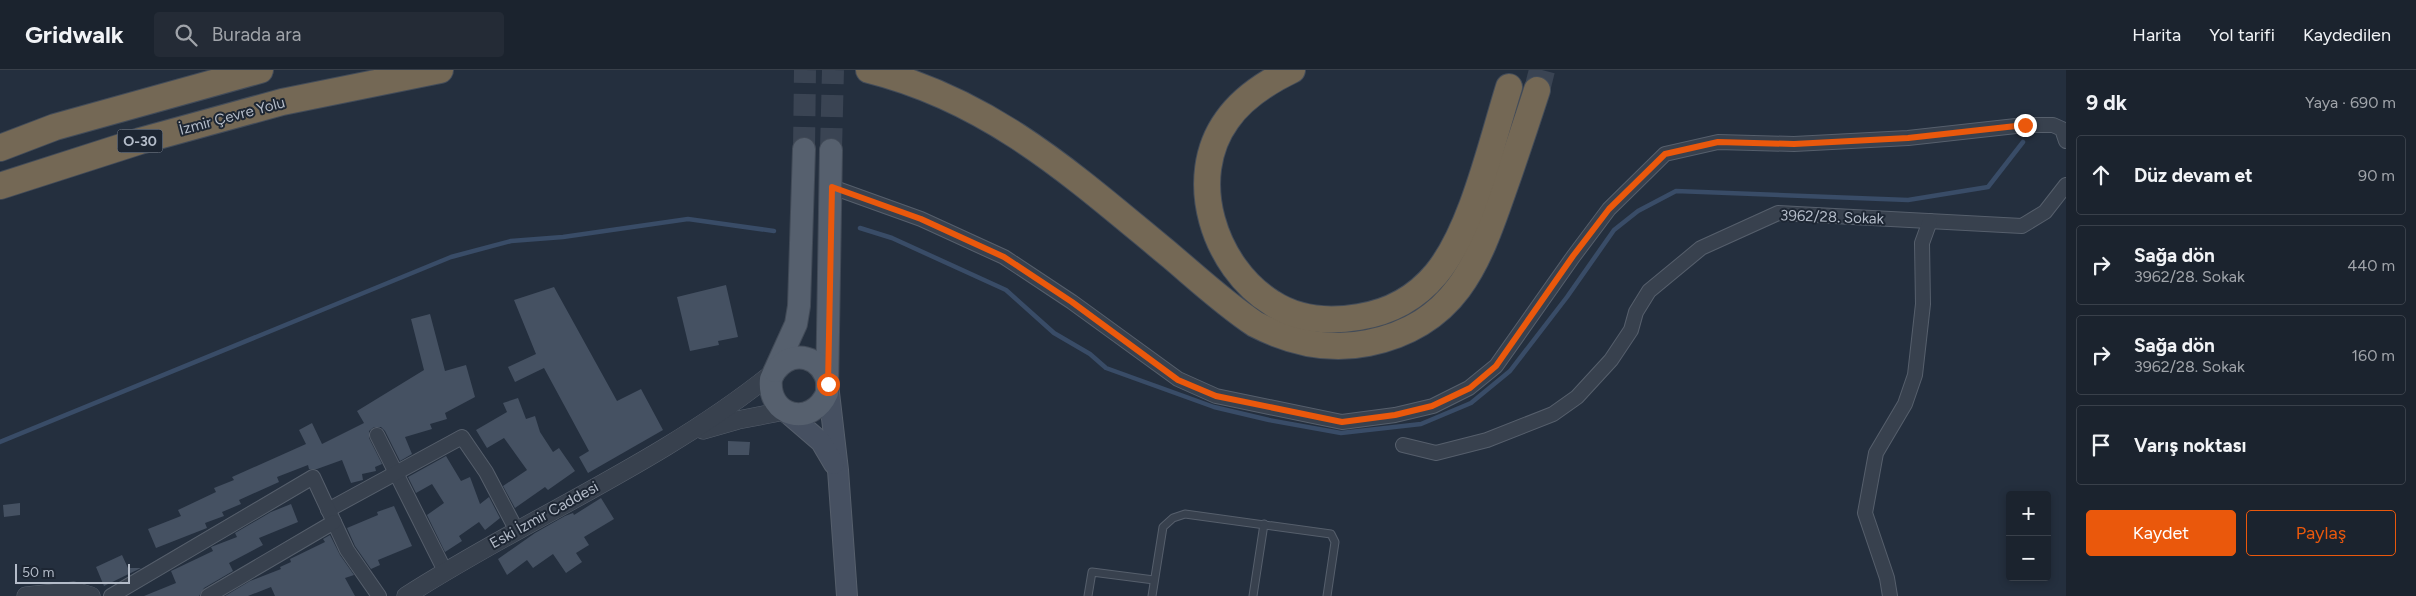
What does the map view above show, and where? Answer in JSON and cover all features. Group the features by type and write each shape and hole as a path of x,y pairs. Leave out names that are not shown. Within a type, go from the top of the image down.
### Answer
{"highway":[{"name":"O-30","path":"0,148 56,127 260,70"},
{"name":"İzmir Çevre Yolu","path":"0,186 140,141 282,102 440,70"},
{"path":"869,70 918,85 952,99 1018,136 1069,172 1247,318 1268,331 1287,338 1332,347 1377,341 1417,326 1439,309 1458,289 1472,271 1488,235 1537,90"},
{"path":"1292,70 1262,86 1226,121 1218,136 1210,160 1207,176 1208,196 1217,234 1236,270 1271,303 1305,317 1323,320 1341,320 1384,312 1404,303 1422,290 1438,272 1456,241 1469,212 1509,87"}],"main road":[{"path":"804,149 799,306 796,324 771,379 772,396 777,405 821,442 838,470"},
{"path":"831,150 828,384 838,470 847,596"},
{"path":"774,371 779,365 793,358 808,358 822,367 828,384 823,402 812,412 798,415 785,411"}],"street":[{"path":"832,187 921,219 1004,257 1072,302 1178,380 1216,396 1342,422 1395,415 1432,406 1470,388 1496,366 1573,256 1609,209 1665,154 1718,142 1794,144 1908,138 2025,125 2053,125 2062,129 2066,141"},
{"name":"3962/28. Sokak","path":"1403,445 1436,453 1487,440 1553,414 1577,397 1612,360 1631,330 1636,312 1649,291 1700,248 1778,213 2022,226 2046,212 2066,185"},
{"path":"1890,596 1887,578 1865,513 1876,453 1905,404 1915,375 1923,304 1922,243 1930,221"},
{"name":"Eski İzmir Caddesi","path":"406,596 445,571 683,436 743,396 774,371"},
{"name":"Eski İzmir Caddesi","path":"683,436 738,420 785,411"},
{"path":"377,435 445,571"},
{"path":"208,596 397,472 462,436 486,472 517,531"},
{"path":"111,596 313,477 347,550 380,596"},
{"path":"26,596 74,591 91,596"}],"lane":[{"path":"1152,596 1163,527 1174,518 1185,514 1331,534 1335,542 1327,596"},
{"path":"1253,596 1264,524"},
{"path":"1088,596 1092,572 1154,580"}],"building":[{"path":"726,285 738,337 718,341 719,345 690,351 677,297"},
{"path":"554,287 617,401 641,389 663,430 588,473 579,457 589,451 544,368 515,382 508,367 536,354 514,300"},
{"path":"430,314 445,371 466,365 475,397 445,413 447,419 430,424 432,429 405,437 412,454 400,461 385,431 381,427 374,427 369,431 369,438 382,464 375,467 376,471 362,474 363,480 351,483 342,460 317,469 309,469 308,465 277,477 279,482 239,500 241,504 222,512 224,516 205,523 207,528 156,548 148,529 181,516 178,510 216,492 214,488 234,480 232,477 306,444 299,430 312,423 322,444 364,423 357,411 424,370 411,319"},
{"path":"518,398 526,419 535,416 540,432 553,452 559,448 575,471 548,490 545,487 515,508 503,486 527,470 504,438 487,448 476,430 507,412 503,403"},
{"path":"728,441 750,442 749,455 728,455"},
{"path":"446,456 461,481 470,477 480,504 489,497 500,518 485,530 479,522 459,536 462,541 445,552 427,515 444,503 432,484 416,493 408,477"},
{"path":"601,498 614,519 584,537 589,545 576,553 582,562 566,573 553,554 533,568 527,560 507,575 498,559 535,533 565,516 573,513 574,515"},
{"path":"20,503 20,515 4,517 3,505"},
{"path":"291,504 298,522 259,538 263,545 229,563 233,571 204,588 199,596 144,596 176,583 171,571 213,551 211,547 237,537 235,533 271,512"},
{"path":"394,506 412,546 378,560 380,565 371,569 355,546 347,528 378,515 377,512"},
{"path":"330,535 340,555 354,575 345,578 355,596 275,596 271,587 248,596 225,596 250,581 281,569 280,567 291,562 290,559 325,542 323,539"},
{"path":"122,555 128,568 141,568 104,586 96,567"}],"waterway":[{"path":"860,228 892,238 1006,290 1054,333 1090,354 1106,368 1214,407 1269,420 1341,433 1421,424 1471,403 1510,371 1567,297 1614,230 1638,211 1676,191 1908,200 1988,187 2023,142"},
{"path":"0,442 451,257 511,241 563,237 688,219 774,231"}],"tunnel":[{"path":"804,149 805,70"},
{"path":"831,150 833,70"},
{"path":"1537,90 1542,70"}],"route":[{"path":"828,384 832,187 921,219 1004,257 1072,302 1178,380 1216,396 1342,422 1395,415 1432,406 1470,388 1496,366 1573,256 1609,209 1665,154 1718,142 1794,144 1908,138 2025,125"}]}
